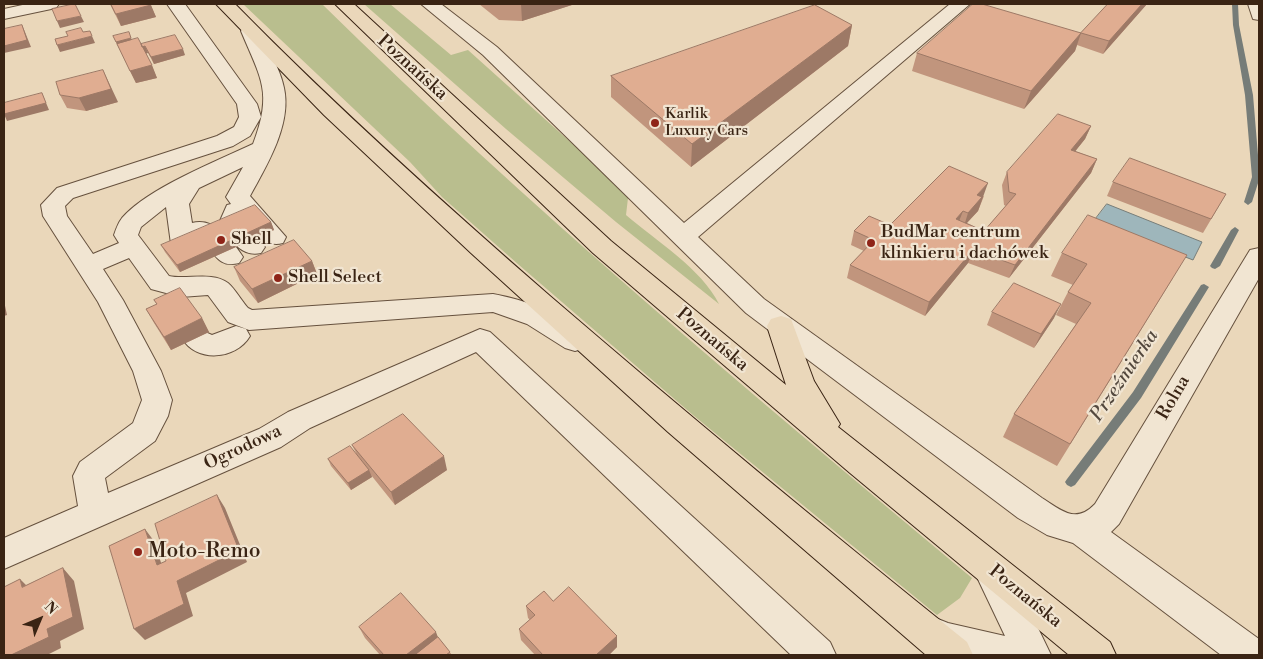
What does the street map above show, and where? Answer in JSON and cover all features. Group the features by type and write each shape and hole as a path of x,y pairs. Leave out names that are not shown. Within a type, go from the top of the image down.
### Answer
{"main road":[{"path":"225,4 338,117 459,229 627,379 954,655"},
{"name":"Poznańska","path":"344,4 602,247 861,464 1097,655"},
{"path":"781,326 800,383 809,400 825,424 861,464"}],"street":[{"path":"4,14 50,4"},
{"path":"96,514 88,476 144,432 153,416 157,400 147,371 110,300 55,216 53,210 56,200 65,193 225,141 242,131 250,117 247,104 176,4"},
{"path":"430,4 490,51 737,291 781,326 1030,508 1057,525 1081,530 1251,655"},
{"path":"683,237 961,4"},
{"path":"1257,4 1259,15"},
{"path":"250,31 274,90 272,120 238,197 231,224 252,247"},
{"path":"174,307 160,283 133,246 126,231 150,206 191,183 242,160 260,149"},
{"path":"169,159 191,183"},
{"path":"191,183 176,204 191,250 210,233 230,257"},
{"path":"238,197 274,237"},
{"path":"88,266 133,246"},
{"name":"Rolna","path":"1081,530 1096,526 1107,514 1259,256"},
{"path":"160,283 181,288 212,286 220,290 238,315 249,320 493,304 513,306 545,320 627,379"},
{"path":"196,338 208,346 225,343 236,336"},
{"name":"Ogrodowa","path":"4,554 270,438 299,420 480,339 817,655"},
{"path":"984,564 1000,585 1032,655"},
{"path":"921,628 947,641 1010,655"}],"green space":[{"path":"243,4 322,4 479,153 641,298 972,578 960,598 937,615 693,415 442,197 410,162"},
{"path":"364,4 390,4 451,55 468,50 586,156 628,198 626,215 690,267 711,291 719,304 616,222 506,129"}],"water":[{"path":"1107,204 1202,242 1193,260 1094,221"}],"building":[{"path":"75,4 81,16 57,21 52,9"},
{"path":"111,4 150,4 151,5 116,14"},
{"path":"973,4 982,4 1081,33 1031,91 917,53"},
{"path":"1108,4 1142,4 1109,41 1081,33"},
{"path":"815,5 852,25 692,144 611,76"},
{"path":"22,25 27,40 4,46 4,29"},
{"path":"81,28 83,32 90,31 92,36 57,45 55,39 68,36 66,32"},
{"path":"129,32 131,38 116,42 113,36"},
{"path":"175,35 183,49 151,57 145,46 142,47 141,44"},
{"path":"138,38 152,65 130,71 117,44"},
{"path":"103,70 111,89 79,98 60,95 56,82"},
{"path":"42,93 46,103 4,114 4,103"},
{"path":"1058,114 1091,126 1071,150 1097,159 1015,265 973,250 929,302 850,265 874,240 854,231 869,216 890,225 949,166 988,183 977,195 982,197 968,213 963,211 956,219 984,231 1016,194 1009,192 1007,172"},
{"path":"1130,158 1226,194 1211,219 1113,182"},
{"path":"255,205 271,222 177,265 161,245"},
{"path":"1088,215 1187,255 1070,444 1014,414 1091,303 1068,292 1087,264 1062,253"},
{"path":"294,240 312,261 252,289 234,267"},
{"path":"1014,283 1061,304 1041,334 992,312"},
{"path":"180,288 202,318 164,337 146,309 157,304 154,300"},
{"path":"403,414 444,456 391,492 352,445"},
{"path":"350,446 369,470 348,483 328,459"},
{"path":"217,495 239,550 177,581 184,604 134,629 109,546 145,529 157,565 166,561 155,524"},
{"path":"63,568 73,617 47,629 49,637 11,655 4,655 4,587 20,579 22,587"},
{"path":"569,587 617,636 596,655 543,655 519,629 535,615 526,606 544,591 553,601"},
{"path":"401,593 436,632 406,655 384,655 359,627"},
{"path":"438,637 450,652 446,655 415,655"}],"waterway":[{"name":"Przeźmierka","path":"1235,4 1236,25 1249,95 1256,177 1248,202"},
{"name":"Przeźmierka","path":"1215,266 1235,230"},
{"name":"Przeźmierka","path":"1071,482 1137,395 1204,287"}],"place":[{"name":"Karlik Luxury Cars","path":"655,123"},
{"name":"Shell","path":"221,240"},
{"name":"BudMar centrum klinkieru i dachówek","path":"871,243"},
{"name":"Shell Select","path":"278,278"},
{"name":"Moto-Remo","path":"138,552"}]}
